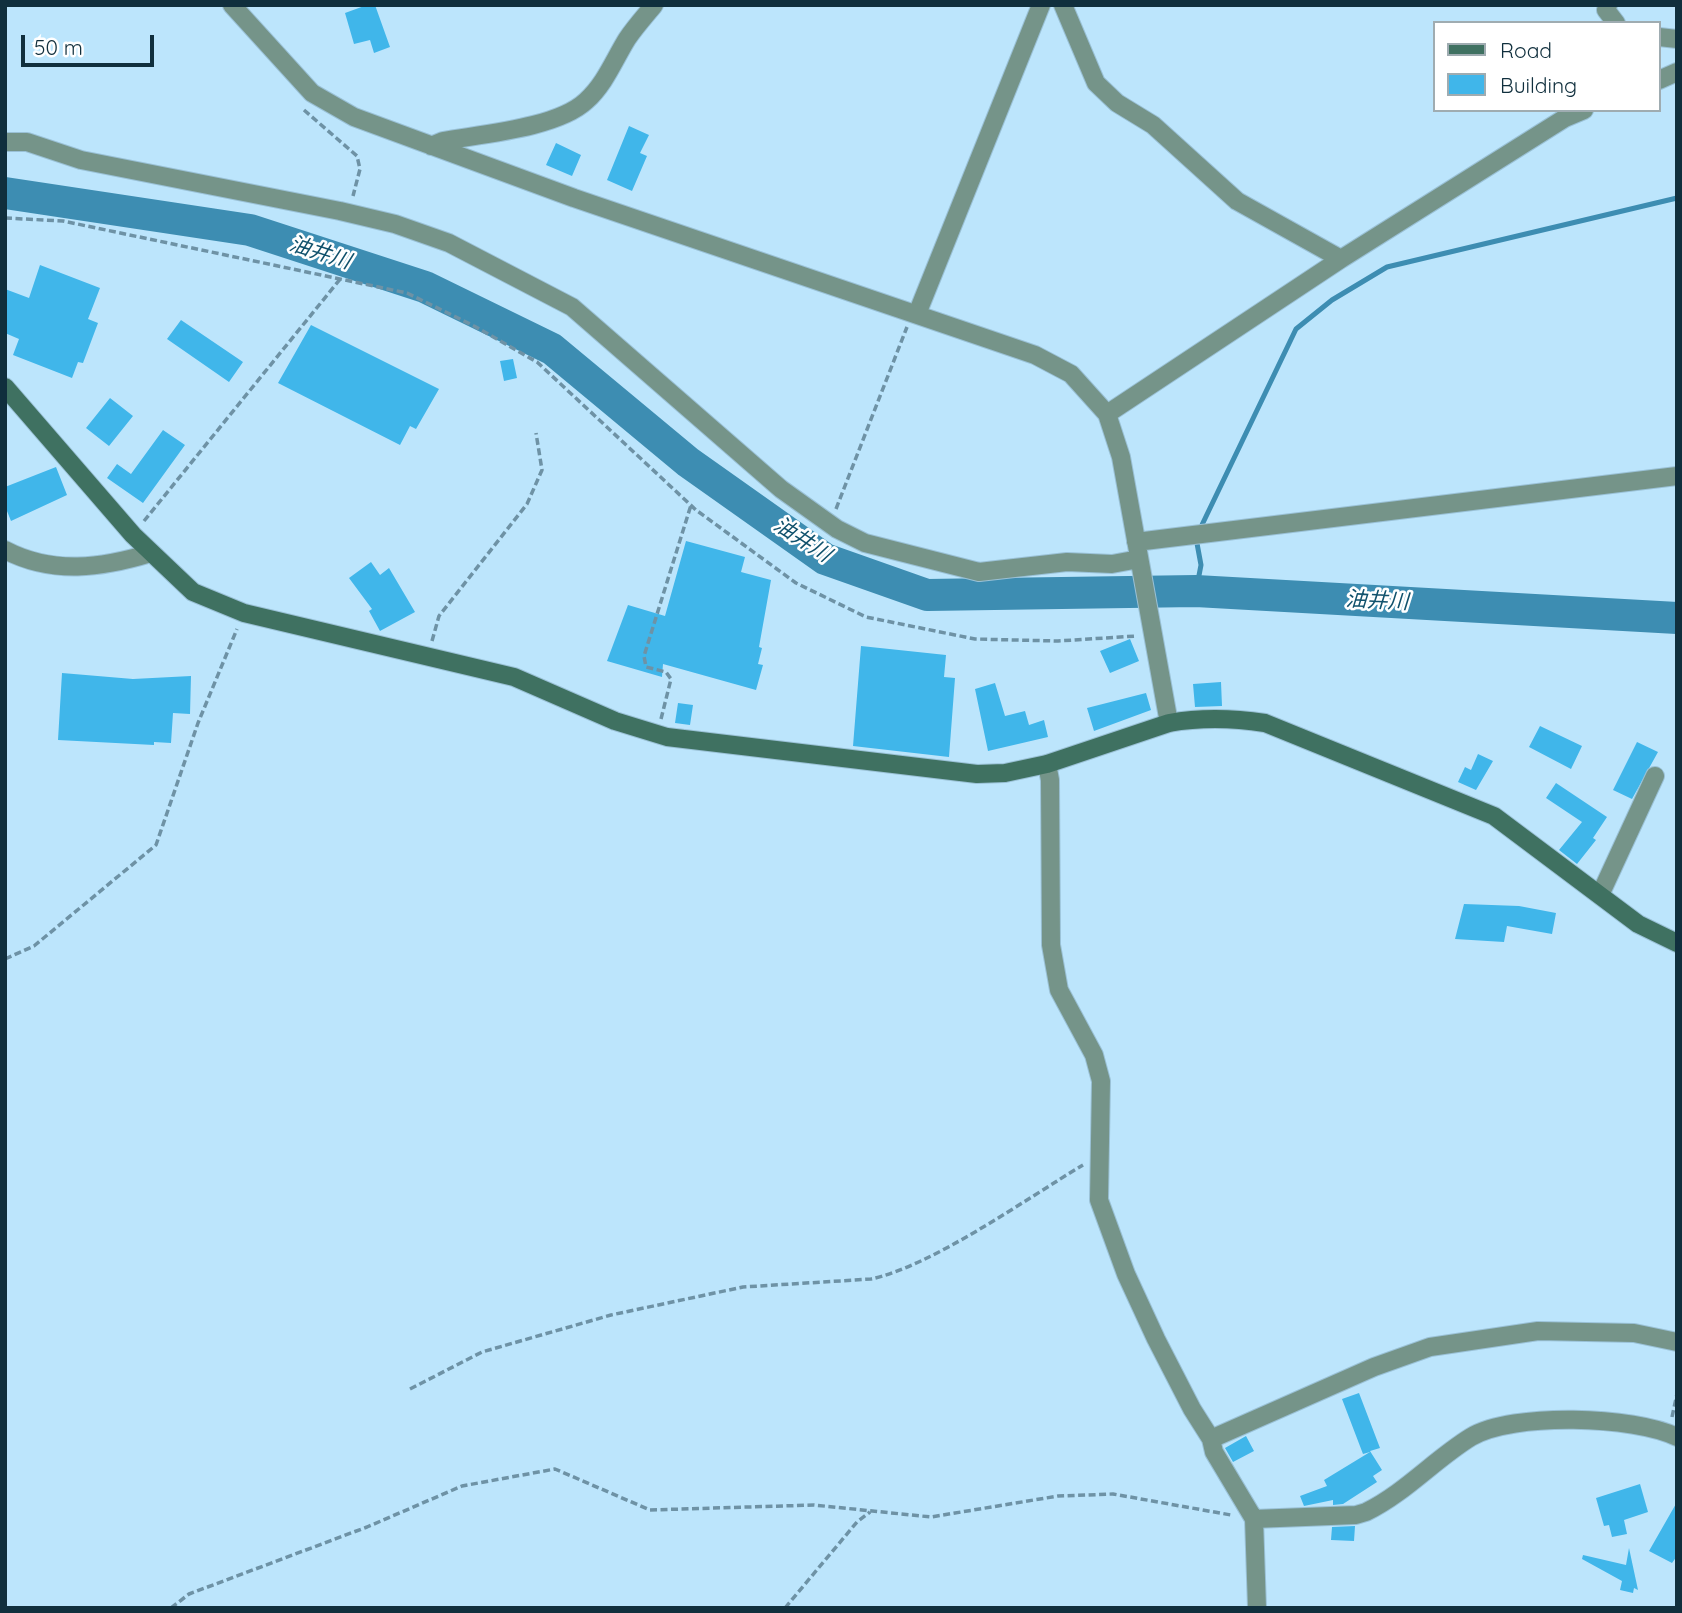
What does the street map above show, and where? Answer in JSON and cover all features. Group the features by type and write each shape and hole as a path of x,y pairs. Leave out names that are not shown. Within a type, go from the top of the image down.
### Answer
{"street":[{"path":"232,5 298,80 327,104 431,146 915,313 1054,364 1071,373 1107,414 1121,457 1169,723"},
{"path":"431,146 443,141 541,122 573,111 586,102 602,83 628,37 654,5"},
{"path":"915,313 1041,5"},
{"path":"1063,5 1096,83 1117,103 1153,125 1237,201 1341,259"},
{"path":"1608,5 1606,10 1614,21"},
{"path":"1661,79 1677,72"},
{"path":"1107,414 1341,259 1565,118 1579,112"},
{"path":"5,142 27,142 81,160 348,213 449,243 572,307 780,489 830,524 865,543 979,572 1067,562 1112,564 1138,550 1196,534 1677,476"},
{"path":"5,387 151,553 193,592 244,613 514,677 615,721 657,733 951,772 1005,773 1047,764 1169,723 1228,717 1265,723 1494,816 1639,924 1677,943"},
{"path":"5,550 62,567 80,568 112,565 151,553"},
{"path":"1047,764 1050,780 1051,946 1059,990 1098,1067 1102,1094 1099,1200 1116,1249 1156,1339 1192,1409 1211,1439 1214,1452 1254,1519 1257,1608"},
{"path":"1601,895 1655,776"},
{"path":"1211,1439 1374,1367 1430,1347 1538,1331 1634,1333 1677,1342"},
{"path":"1254,1519 1356,1515 1366,1512 1449,1451 1488,1429 1541,1422 1601,1421 1672,1435"}],"path":[{"path":"298,80 295,97 306,113 351,148 357,156 360,169 348,213"},
{"path":"5,218 63,221 407,293 474,326 537,362 691,505 796,583 866,617 975,639 1058,641 1154,634"},
{"path":"133,535 341,278"},
{"path":"830,524 915,313"},
{"path":"427,656 439,617 527,504 542,470 536,433"},
{"path":"657,733 671,679 666,672 646,667 644,656 691,505"},
{"path":"5,960 34,946 156,845 198,723 244,613"},
{"path":"410,1389 482,1352 611,1315 743,1287 871,1279 890,1275 954,1242 1099,1155"},
{"path":"1672,1435 1677,1394"},
{"path":"171,1608 189,1594 367,1527 462,1486 555,1469 650,1510 814,1505 931,1517 1058,1496 1112,1494 1254,1519"},
{"path":"785,1608 857,1522 871,1510"}],"building":[{"path":"375,5 390,47 374,53 370,40 354,44 345,13"},
{"path":"629,126 649,135 640,153 647,156 632,191 607,180"},
{"path":"556,143 581,155 572,176 546,165"},
{"path":"40,265 100,288 88,319 98,323 83,363 78,362 72,378 13,355 19,339 5,333 5,289 29,298"},
{"path":"181,320 243,362 229,382 167,339"},
{"path":"311,325 439,389 416,429 410,426 400,445 278,383"},
{"path":"513,359 517,378 504,381 500,361"},
{"path":"110,398 133,416 109,446 86,428"},
{"path":"163,430 185,445 143,503 107,478 117,464 131,474"},
{"path":"56,467 67,495 11,521 5,506 5,487"},
{"path":"686,541 745,557 741,572 771,580 759,647 762,648 758,664 763,665 756,690 663,664 662,677 607,661 628,605 665,616"},
{"path":"371,562 380,575 389,568 415,612 380,631 369,611 372,609 349,578"},
{"path":"1130,639 1139,661 1110,673 1100,651"},
{"path":"861,646 946,655 944,677 955,678 949,757 853,746"},
{"path":"62,673 133,679 191,676 190,714 173,713 171,743 154,742 154,745 58,740"},
{"path":"1221,682 1222,706 1195,707 1193,684"},
{"path":"995,683 1005,716 1025,711 1029,725 1044,720 1048,737 988,751 975,689"},
{"path":"1146,693 1151,710 1094,731 1087,708"},
{"path":"678,703 693,705 690,725 675,723"},
{"path":"1540,726 1582,746 1571,769 1529,747"},
{"path":"1637,742 1658,752 1632,799 1613,790"},
{"path":"1478,754 1493,761 1476,790 1458,782 1465,767 1471,770"},
{"path":"1556,783 1607,817 1593,838 1596,840 1577,864 1559,850 1582,822 1546,798"},
{"path":"1464,904 1519,906 1556,913 1552,934 1507,926 1504,942 1455,939"},
{"path":"1359,1393 1380,1448 1370,1451 1382,1470 1373,1476 1377,1482 1343,1504 1333,1505 1333,1500 1304,1506 1300,1496 1327,1486 1324,1480 1370,1452 1363,1454 1342,1399"},
{"path":"1246,1436 1254,1451 1233,1462 1225,1448"},
{"path":"1640,1484 1648,1512 1624,1520 1627,1534 1612,1537 1609,1525 1604,1526 1596,1498"},
{"path":"1677,1502 1677,1556 1672,1563 1649,1551"},
{"path":"1355,1526 1354,1541 1331,1540 1332,1527"},
{"path":"1629,1548 1638,1590 1634,1588 1633,1593 1620,1590 1622,1581 1582,1559 1583,1555 1626,1565"}],"waterway":[{"name":"油井川","path":"5,193 250,230 425,287 552,349 688,462 825,559 927,595 1196,591 1677,618"},
{"path":"1200,529 1296,329 1332,300 1387,267 1677,198"},
{"path":"1196,538 1201,565 1196,591"}]}
